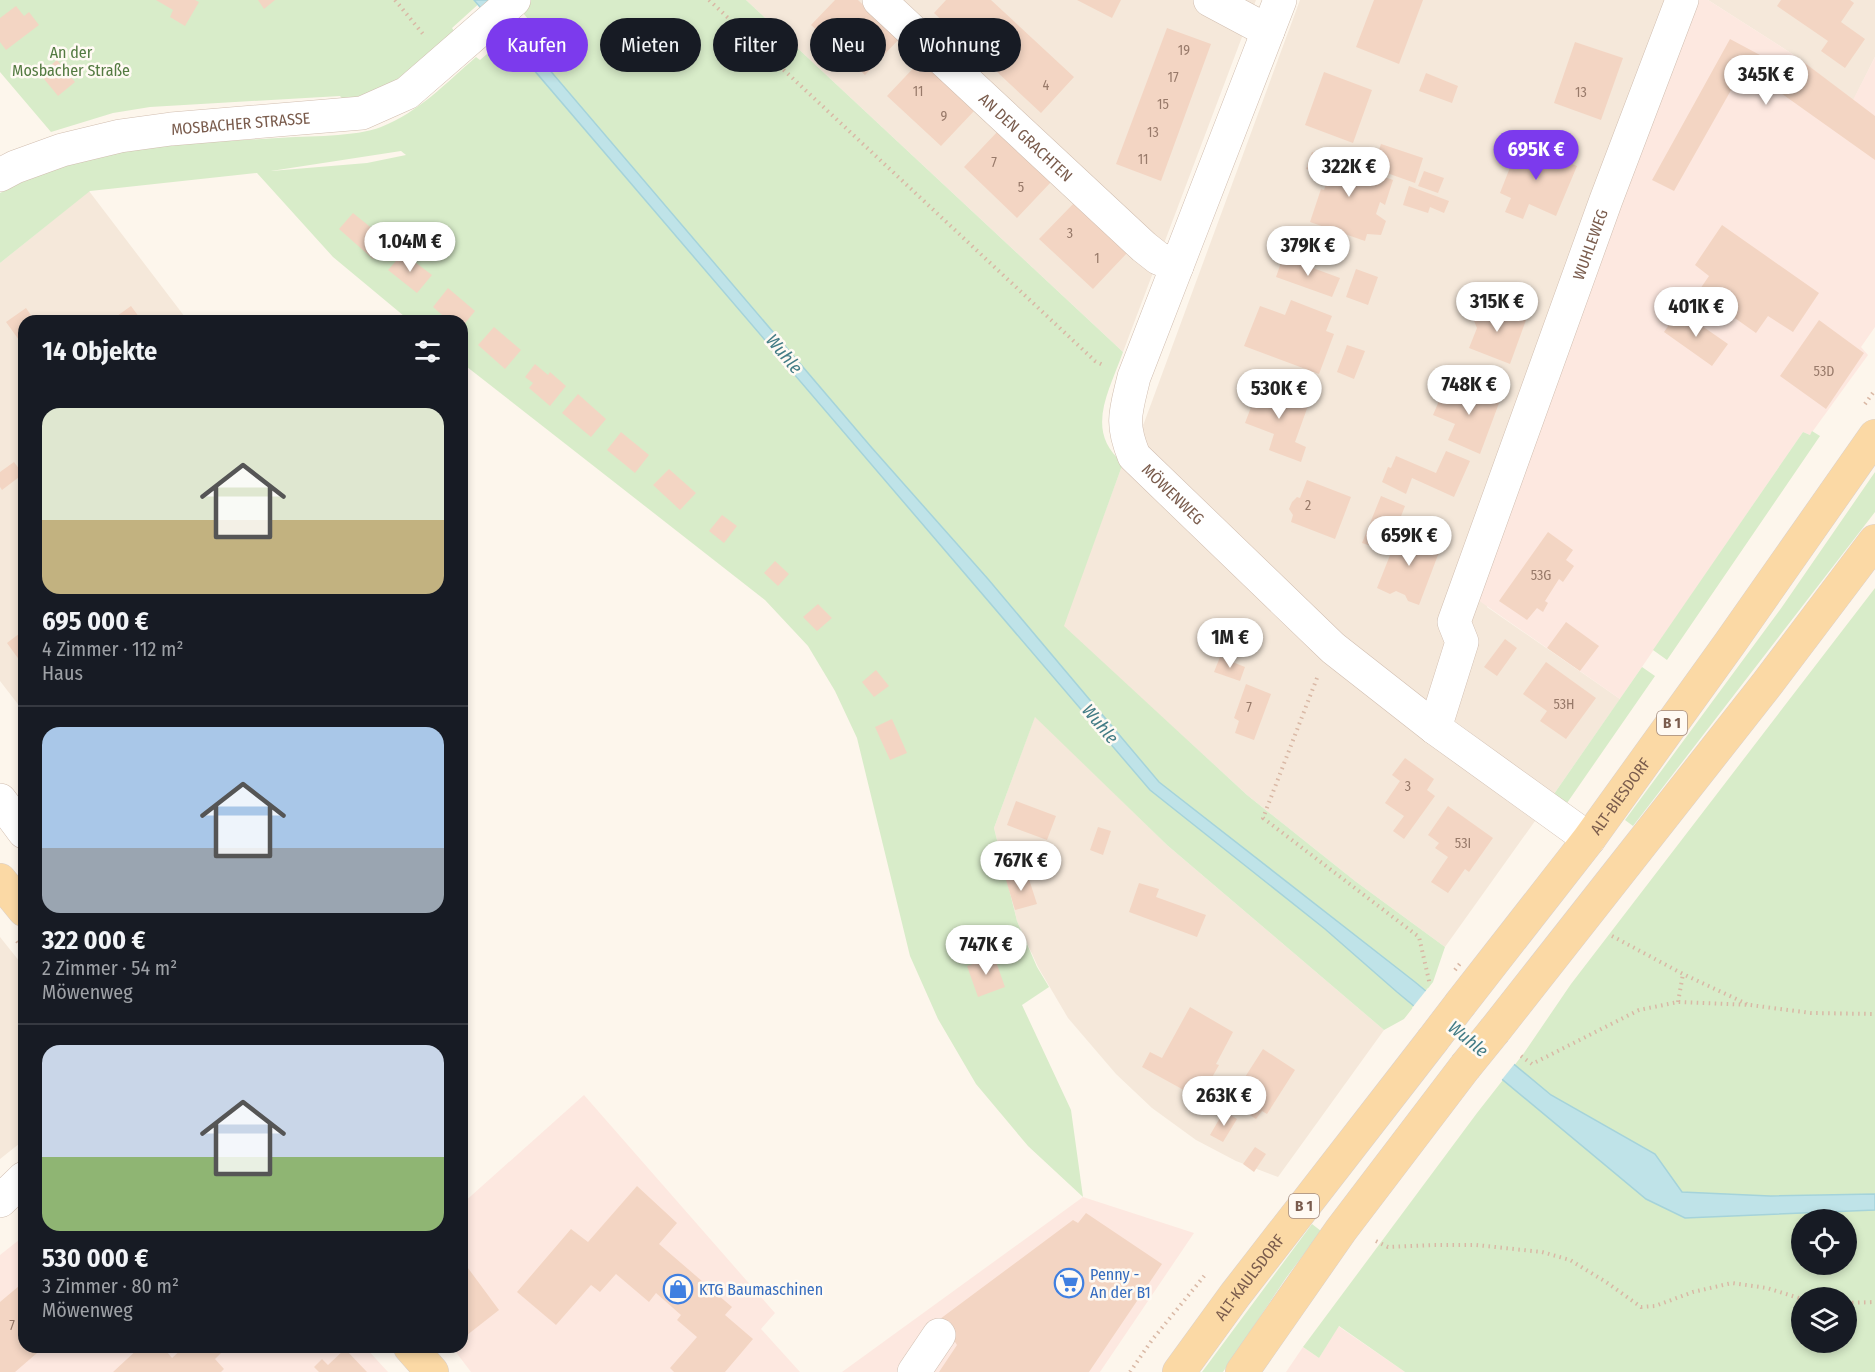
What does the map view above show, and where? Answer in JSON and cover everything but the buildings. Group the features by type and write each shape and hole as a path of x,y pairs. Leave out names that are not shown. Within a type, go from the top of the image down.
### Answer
{"main road":[{"name":"ALT-BIESDORF","path":"1432,1041 1590,839 1875,436"},
{"path":"1242,1372 1341,1230 1465,1067 1760,694 1875,541"},
{"name":"ALT-KAULSDORF","path":"1179,1372 1242,1286 1432,1041"},
{"path":"415,1353 432,1372"}],"street":[{"name":"MOSBACHER STRASSE","path":"0,176 15,167 62,150 120,136 171,129 362,113 407,93 514,0"},
{"name":"AN DEN GRACHTEN","path":"879,0 1144,247 1158,258 1177,266"},
{"path":"1210,0 1268,31"},
{"name":"MÖWENWEG","path":"1280,0 1134,377 1124,421 1126,437 1134,456 1333,648 1435,728 1590,839"},
{"name":"WUHLEWEG","path":"1435,728 1462,642 1454,622 1606,200 1682,0"},
{"path":"0,800 18,824"},
{"path":"0,1201 18,1184"},
{"path":"914,1372 939,1335"}],"path":[{"path":"395,0 455,52"},
{"path":"709,0 1095,361 1134,377"},
{"path":"1333,648 1323,661 1263,818 1419,937 1430,985"},
{"path":"1606,933 1683,974 1750,1005"},
{"path":"1678,1002 1683,974"},
{"path":"1521,1056 1532,1064 1639,1010 1678,1002 1750,1005 1811,1013 1875,1014"},
{"path":"1376,1241 1388,1247 1476,1245 1542,1252 1570,1260 1641,1307 1655,1306 1693,1292 1732,1283 1767,1288 1791,1296"},
{"path":"1857,1303 1875,1302"}],"shaded area":[{"path":"746,0 1256,0 1123,352 823,72 886,72 886,18 810,18 810,60 798,49 798,18 765,18"},
{"path":"1300,0 1692,0 1487,607 1620,699 1554,794 1456,722 1426,705 1410,730 1535,821 1445,947 1355,881 1247,795 1063,626 1123,463 1144,423"},
{"path":"1692,0 1708,0 1797,57 1853,100 1875,57 1875,327 1861,347 1868,355 1810,435 1803,432 1620,699 1468,593"},
{"path":"1708,0 1875,0 1875,57 1853,101 1797,57"},
{"path":"89,191 183,315 18,315 18,704 0,681 0,263"},
{"path":"1035,716 1167,845 1384,1030 1278,1177 1236,1161 1196,1140 1152,1108 1116,1074 1068,1018 1038,967 1017,921 994,828"},
{"path":"0,937 18,960 18,1145 0,1159"},
{"path":"584,1095 775,1313 761,1329 800,1372 471,1372 457,1353 468,1353 468,1199"},
{"name":"Penny - An der B1","path":"1083,1197 1194,1233 1100,1372 842,1372"},
{"path":"18,1241 18,1353 371,1353 388,1372 0,1372 0,1255"},
{"path":"1338,1326 1405,1372 1286,1372 1303,1347 1319,1358"}],"green space":[{"name":"An der Mosbacher Straße","path":"0,0 483,0 452,28 457,35 390,93 348,105 340,96 150,107 113,113 51,132 0,72"},
{"path":"512,0 746,0 765,18 713,18 713,72 798,72 798,49 810,60 810,72 823,72 1123,352 1107,396 1102,424 1111,451 1123,463 1064,626 1247,795 1355,881 1445,947 1433,982 1404,1019 1384,1030 1167,845 1035,717 994,828 1017,921 1037,967 1049,987 1022,1005 1071,1110 1083,1197 1028,1146 976,1084 938,1019 910,956 857,738 835,691 808,646 765,600 468,368 468,315 403,315 333,257 257,173 90,191 0,263 0,193 34,177 102,156 170,145 345,134 371,130 395,121 420,105 476,57 480,60 486,55 486,72 588,72 588,18 527,18","holes":["401,151 406,155 367,163 271,171"]},
{"path":"1812,431 1820,436 1667,660 1653,650 1803,432 1810,435"},
{"path":"1875,472 1875,512 1633,826 1625,820 1782,607"},
{"path":"1875,588 1875,1372 1405,1372 1339,1326 1319,1358 1303,1347 1524,1053 1571,984"},
{"path":"1642,667 1655,676 1567,803 1554,794"},
{"path":"1312,1224 1321,1231 1286,1278 1223,1372 1202,1372"}],"water":[{"path":"474,0 490,0 505,18 489,18"},
{"name":"Wuhle","path":"536,72 551,72 872,448 988,579 1159,782 1415,982 1551,1095 1655,1154 1682,1192 1770,1196 1875,1194 1875,1210 1791,1209 1791,1214 1685,1218 1646,1199 1397,992 1325,929 1150,790"}],"pier":[{"path":"1428,988 1516,1062 1500,1082 1412,1008"}],"place":[{"name":"Penny - An der B1","path":"1069,1283"},
{"name":"KTG Baumaschinen","path":"678,1289"}]}
